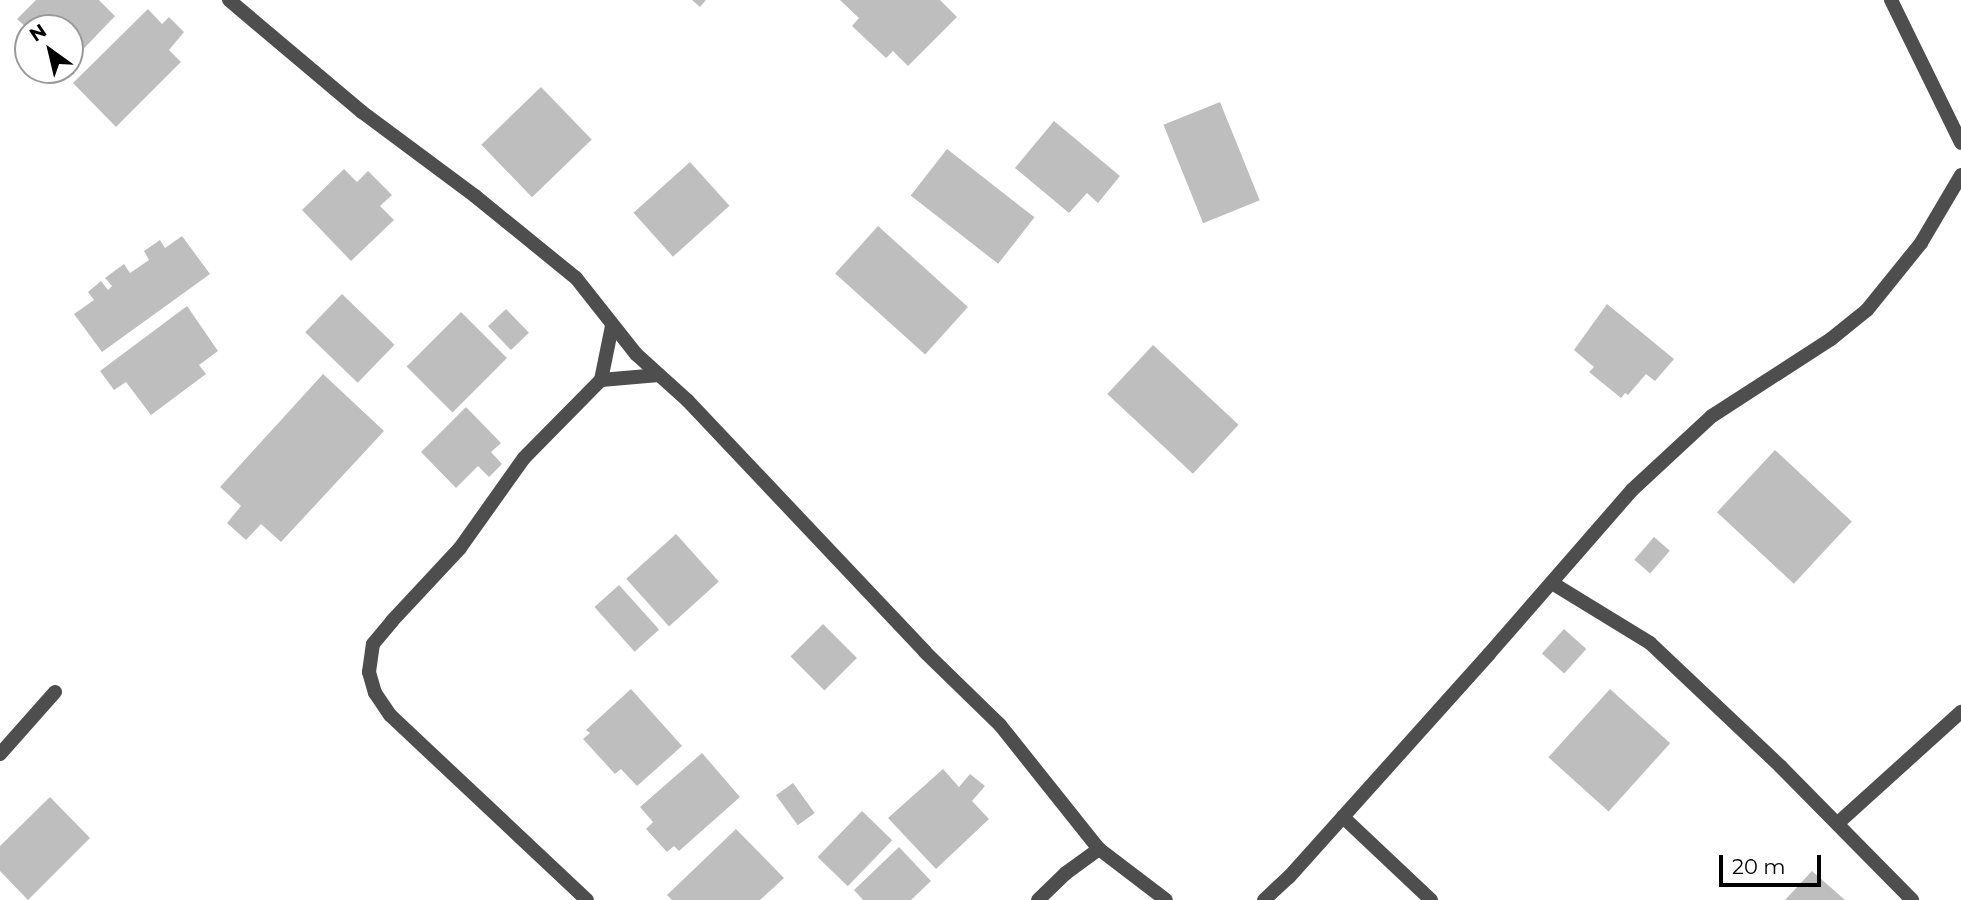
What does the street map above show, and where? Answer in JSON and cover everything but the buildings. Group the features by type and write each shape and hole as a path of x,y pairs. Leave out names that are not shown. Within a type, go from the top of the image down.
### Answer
{"street":[{"path":"229,0 362,112 475,196 576,278 612,326 688,401 925,652 1000,725 1098,849 1166,900"},
{"path":"1891,0 1961,143"},
{"path":"1264,900 1343,817 1632,490 1712,416 1831,339 1867,310 1921,243 1961,175"},
{"path":"587,900 390,715 375,693 369,672 371,649 386,629 460,548 524,458 601,380 612,326"},
{"path":"601,380 659,375"},
{"path":"1552,583 1650,643 1838,823 1912,900"},
{"path":"0,754 55,692"},
{"path":"1838,823 1961,712"},
{"path":"1343,817 1431,900"},
{"path":"1038,900 1066,873 1098,849"}]}
